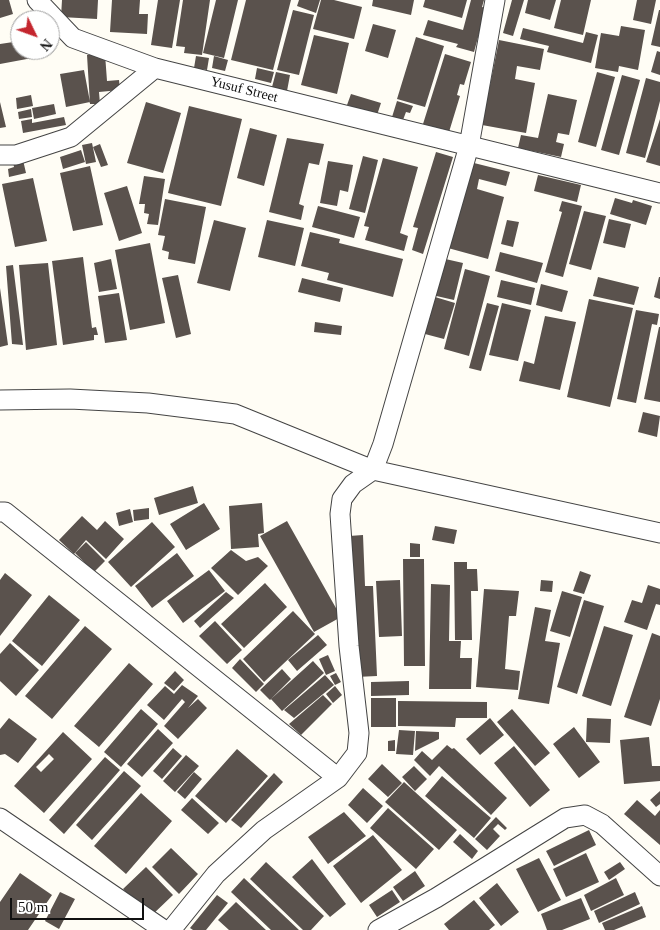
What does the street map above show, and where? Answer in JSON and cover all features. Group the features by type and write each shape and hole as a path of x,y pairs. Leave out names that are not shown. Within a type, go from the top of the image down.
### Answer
{"street":[{"name":"Yusuf Street","path":"37,0 73,38 155,68 660,193"},
{"path":"171,930 216,874 264,830 338,778 357,753 359,743 349,646 340,514 342,499 353,484 373,470 383,444 469,146 495,0"},
{"path":"0,155 16,154 71,137 155,68"},
{"path":"0,400 70,399 138,402 235,414 373,470 660,533"},
{"path":"0,512 5,512 338,778"},
{"path":"387,928 565,818 585,815 602,824 660,876"},
{"path":"0,818 164,930"}],"building":[{"path":"0,0 9,0 12,10 10,10 10,15 0,18"},
{"path":"62,0 98,0 97,19 61,17"},
{"path":"112,0 140,0 139,14 148,14 147,34 110,32"},
{"path":"158,0 180,0 172,48 151,45"},
{"path":"183,0 210,0 202,55 184,53 185,47 176,46"},
{"path":"216,0 238,0 224,58 203,53"},
{"path":"246,0 291,0 273,70 231,60"},
{"path":"299,0 320,0 316,13 297,6"},
{"path":"321,0 334,0 362,7 354,39 313,29"},
{"path":"373,0 414,0 411,15 372,6"},
{"path":"425,0 467,0 462,18 423,7"},
{"path":"471,0 484,0 482,7 486,8 474,52 456,47 458,44 423,35 428,20 463,30"},
{"path":"512,0 524,0 513,36 503,33"},
{"path":"528,0 556,0 550,20 525,13"},
{"path":"561,0 591,0 583,35 554,28"},
{"path":"637,0 656,0 651,24 633,20"},
{"path":"293,10 314,15 299,75 277,70"},
{"path":"660,10 660,47 651,45"},
{"path":"373,24 396,30 388,58 365,51"},
{"path":"621,26 645,30 638,70 619,66 618,72 595,68 601,33 619,36"},
{"path":"523,28 583,43 586,32 598,35 591,63 547,52 549,46 520,39"},
{"path":"314,35 349,43 337,94 301,85"},
{"path":"416,37 444,46 425,107 397,99"},
{"path":"499,40 544,49 540,70 517,66 515,79 535,83 526,133 482,125"},
{"path":"10,42 10,60 22,60 0,64 0,44"},
{"path":"657,51 660,52 660,75 651,72"},
{"path":"105,54 107,81 119,80 120,90 99,92 100,104 90,104 87,55"},
{"path":"445,54 471,62 464,85 460,84 457,95 460,96 449,132 423,124"},
{"path":"196,56 209,58 207,70 194,68"},
{"path":"214,56 228,60 225,71 212,68"},
{"path":"257,68 274,72 271,83 255,79"},
{"path":"84,70 90,102 66,107 60,74"},
{"path":"276,72 290,75 287,91 272,87"},
{"path":"597,72 615,77 596,147 578,142"},
{"path":"622,75 640,80 619,155 601,150"},
{"path":"646,78 660,82 660,101 645,158 626,153"},
{"path":"351,94 381,103 377,115 347,105"},
{"path":"548,94 577,100 569,135 558,133 556,142 564,144 561,157 518,148 521,135 538,138"},
{"path":"31,95 33,106 17,109 16,98"},
{"path":"397,101 413,106 410,113 406,112 403,120 392,117"},
{"path":"0,102 6,127 0,128"},
{"path":"146,102 181,113 163,173 127,163"},
{"path":"54,104 56,114 34,119 32,108"},
{"path":"189,106 242,119 221,206 168,193"},
{"path":"31,109 32,117 19,119 18,112"},
{"path":"64,117 66,125 23,133 21,121 32,119 32,123"},
{"path":"660,119 660,166 646,162"},
{"path":"250,128 277,135 264,186 237,178"},
{"path":"287,138 324,144 319,165 309,163 299,204 304,206 301,220 269,212"},
{"path":"92,143 96,162 86,164 82,145"},
{"path":"100,144 108,165 101,167 93,147"},
{"path":"81,150 85,162 63,169 60,157"},
{"path":"436,152 453,157 423,254 412,250 418,228 413,227"},
{"path":"363,156 378,160 365,213 349,209"},
{"path":"383,158 418,167 400,233 408,236 404,251 365,240 369,227 364,226"},
{"path":"23,160 26,173 9,177 8,169 14,167 13,162"},
{"path":"328,161 353,165 348,192 340,190 337,206 320,203"},
{"path":"470,162 510,172 506,186 479,179 477,189 504,197 488,259 448,248"},
{"path":"90,166 103,225 73,231 60,173"},
{"path":"538,175 581,185 577,202 534,191"},
{"path":"144,176 165,179 158,225 147,224 149,214 144,213 145,204 139,204"},
{"path":"33,178 47,241 15,247 2,184"},
{"path":"127,186 142,233 119,241 104,193"},
{"path":"615,198 632,203 633,200 652,206 646,225 610,214"},
{"path":"165,199 206,207 195,264 168,259 169,252 162,250 165,236 158,235"},
{"path":"562,201 582,206 563,277 545,272 562,212 559,211"},
{"path":"318,206 360,217 354,238 312,227"},
{"path":"584,211 606,216 591,270 569,264"},
{"path":"609,219 631,224 625,248 603,243"},
{"path":"214,220 246,228 230,291 197,283"},
{"path":"267,220 304,228 295,266 258,257"},
{"path":"507,220 519,222 513,247 501,244"},
{"path":"310,232 340,239 339,243 403,259 393,297 327,280 329,273 301,266"},
{"path":"150,243 165,323 130,330 115,250"},
{"path":"500,252 543,263 537,283 495,271"},
{"path":"83,257 92,328 96,327 98,335 94,335 94,340 63,345 52,261"},
{"path":"441,258 463,263 454,300 432,295"},
{"path":"111,259 117,289 99,292 94,263"},
{"path":"48,263 57,345 26,350 19,265"},
{"path":"13,265 23,345 12,344 6,266"},
{"path":"465,269 490,276 469,356 444,349"},
{"path":"178,275 191,334 176,338 162,278"},
{"path":"598,277 639,287 634,305 593,296"},
{"path":"660,277 660,299 654,297"},
{"path":"302,278 343,288 340,302 298,292"},
{"path":"501,280 535,288 531,305 497,297"},
{"path":"541,284 568,291 562,312 536,305"},
{"path":"0,288 8,345 0,347"},
{"path":"119,293 127,340 105,343 98,296"},
{"path":"435,297 455,303 444,339 425,334"},
{"path":"589,299 633,308 610,407 567,397"},
{"path":"487,303 499,306 481,371 469,368"},
{"path":"502,303 531,310 518,361 489,355"},
{"path":"636,310 659,314 657,325 652,324 636,403 617,399"},
{"path":"545,316 576,322 560,390 519,381 524,361 534,364"},
{"path":"315,322 342,326 341,335 314,332"},
{"path":"660,327 660,402 644,399"},
{"path":"643,412 660,416 657,437 638,432"},
{"path":"193,486 198,503 159,515 154,498"},
{"path":"204,503 220,529 186,550 170,524"},
{"path":"262,503 264,533 258,534 259,547 231,549 229,506"},
{"path":"149,508 149,519 134,521 133,510"},
{"path":"130,509 133,522 119,526 116,513"},
{"path":"82,516 97,530 105,521 124,539 106,559 86,540 74,554 59,540"},
{"path":"287,521 341,617 314,632 260,536"},
{"path":"152,522 175,547 131,587 108,562"},
{"path":"435,526 457,530 454,544 432,540"},
{"path":"363,535 365,586 373,586 377,676 356,677 349,536"},
{"path":"86,542 105,561 94,572 75,553"},
{"path":"410,543 420,544 420,557 410,557"},
{"path":"231,550 246,561 258,557 268,566 238,595 211,568"},
{"path":"177,553 194,576 152,608 135,586"},
{"path":"403,559 424,559 425,666 404,666"},
{"path":"454,562 467,562 467,569 477,569 478,591 471,591 472,640 455,640"},
{"path":"209,570 225,591 183,623 167,601"},
{"path":"580,571 591,575 584,594 573,591"},
{"path":"5,573 32,595 0,636 0,580"},
{"path":"400,580 402,636 379,637 376,581"},
{"path":"541,580 553,581 552,592 540,591"},
{"path":"265,583 287,607 244,648 221,624"},
{"path":"431,584 450,585 449,641 461,641 460,658 472,658 471,689 429,689"},
{"path":"648,585 660,589 660,605 656,604 647,630 624,622 632,600 642,603"},
{"path":"484,589 519,591 516,616 509,616 505,669 520,671 518,690 476,687"},
{"path":"562,591 582,597 570,637 550,631"},
{"path":"226,592 234,598 200,628 194,621"},
{"path":"49,595 80,620 42,666 12,641"},
{"path":"584,600 604,606 577,694 557,687"},
{"path":"535,607 551,610 545,641 560,643 549,704 518,699"},
{"path":"293,611 315,634 264,682 243,659"},
{"path":"215,621 242,650 227,664 199,636"},
{"path":"85,626 112,649 52,719 25,696"},
{"path":"604,626 633,635 611,706 582,696"},
{"path":"652,633 660,636 660,699 651,726 624,717"},
{"path":"318,635 327,645 297,671 288,660"},
{"path":"10,643 39,670 16,696 0,681 0,654"},
{"path":"328,655 335,671 326,675 319,659"},
{"path":"240,659 264,684 256,692 232,668"},
{"path":"313,661 324,673 282,711 271,699"},
{"path":"129,663 153,684 99,747 74,726"},
{"path":"282,669 291,679 270,700 260,690"},
{"path":"175,671 184,680 174,691 164,683"},
{"path":"336,673 341,682 335,685 330,676"},
{"path":"325,675 334,685 294,718 284,710"},
{"path":"409,681 409,695 371,696 371,682"},
{"path":"182,685 198,696 188,708 198,699 207,708 178,739 164,726 185,702 182,699 164,720 147,705 165,686 174,694"},
{"path":"335,686 342,695 333,703 326,694"},
{"path":"323,695 332,704 301,735 289,724"},
{"path":"371,698 396,698 396,727 371,727"},
{"path":"398,701 487,702 487,718 456,718 455,727 398,726"},
{"path":"141,709 158,724 121,767 104,752"},
{"path":"512,709 550,753 535,766 497,722"},
{"path":"9,718 37,739 18,763 5,754 0,755 0,729"},
{"path":"490,718 504,735 480,755 466,739"},
{"path":"587,718 611,719 610,743 586,742"},
{"path":"574,727 600,762 579,778 553,744"},
{"path":"158,729 173,743 142,777 127,764"},
{"path":"399,730 415,731 413,755 396,754"},
{"path":"416,731 439,732 439,739 415,751"},
{"path":"63,732 92,759 44,813 14,786","holes":["49,754 54,759 41,772 36,767"]},
{"path":"649,737 652,766 660,766 660,781 624,784 620,740"},
{"path":"395,740 395,751 388,751 388,741"},
{"path":"447,745 452,749 454,748 507,798 491,815 439,766 430,776 414,760 422,751 432,760"},
{"path":"514,746 550,790 530,807 494,763"},
{"path":"173,748 182,756 162,779 153,771"},
{"path":"237,749 268,776 226,823 195,796"},
{"path":"186,755 199,766 175,792 163,781"},
{"path":"105,757 120,770 64,834 49,820"},
{"path":"382,764 402,783 388,797 368,779"},
{"path":"414,766 427,779 415,791 402,777"},
{"path":"124,771 141,786 92,840 76,825"},
{"path":"194,772 202,779 185,799 177,792"},
{"path":"274,773 283,782 241,828 231,820"},
{"path":"442,776 491,818 474,838 425,796"},
{"path":"404,782 457,830 439,850 385,802"},
{"path":"363,788 383,806 367,823 348,805"},
{"path":"660,791 660,804 656,807 650,800"},
{"path":"141,793 172,821 126,874 94,846"},
{"path":"192,798 219,823 208,834 181,810"},
{"path":"637,800 655,816 660,810 660,845 624,814"},
{"path":"388,808 434,849 416,869 370,828"},
{"path":"344,812 366,836 328,864 308,837"},
{"path":"496,817 507,828 505,830 498,824 493,829 500,836 487,850 475,839"},
{"path":"589,830 596,845 554,866 546,851"},
{"path":"460,834 478,851 472,859 453,842"},
{"path":"373,835 402,870 361,903 333,866"},
{"path":"171,848 198,874 179,894 152,867"},
{"path":"586,853 599,882 566,897 553,869"},
{"path":"539,858 561,900 538,912 516,869"},
{"path":"312,859 346,904 330,917 292,877"},
{"path":"266,862 324,916 311,930 303,930 250,879"},
{"path":"620,862 625,869 609,880 604,872"},
{"path":"146,867 173,895 150,917 123,889"},
{"path":"415,871 425,886 403,901 393,887"},
{"path":"20,873 52,895 28,930 0,930 0,902"},
{"path":"244,878 299,930 271,930 231,892"},
{"path":"616,878 624,895 591,911 584,895"},
{"path":"497,883 519,912 501,926 479,898"},
{"path":"392,890 400,902 377,917 369,905"},
{"path":"60,892 75,899 59,929 45,921"},
{"path":"635,892 640,904 599,923 594,911"},
{"path":"217,895 228,903 206,930 193,930 190,928"},
{"path":"581,898 590,919 562,930 547,930 541,914"},
{"path":"474,900 495,925 489,930 449,930 444,924"},
{"path":"236,902 266,930 229,930 218,920"},
{"path":"642,906 646,917 614,930 605,930 602,923"}]}
